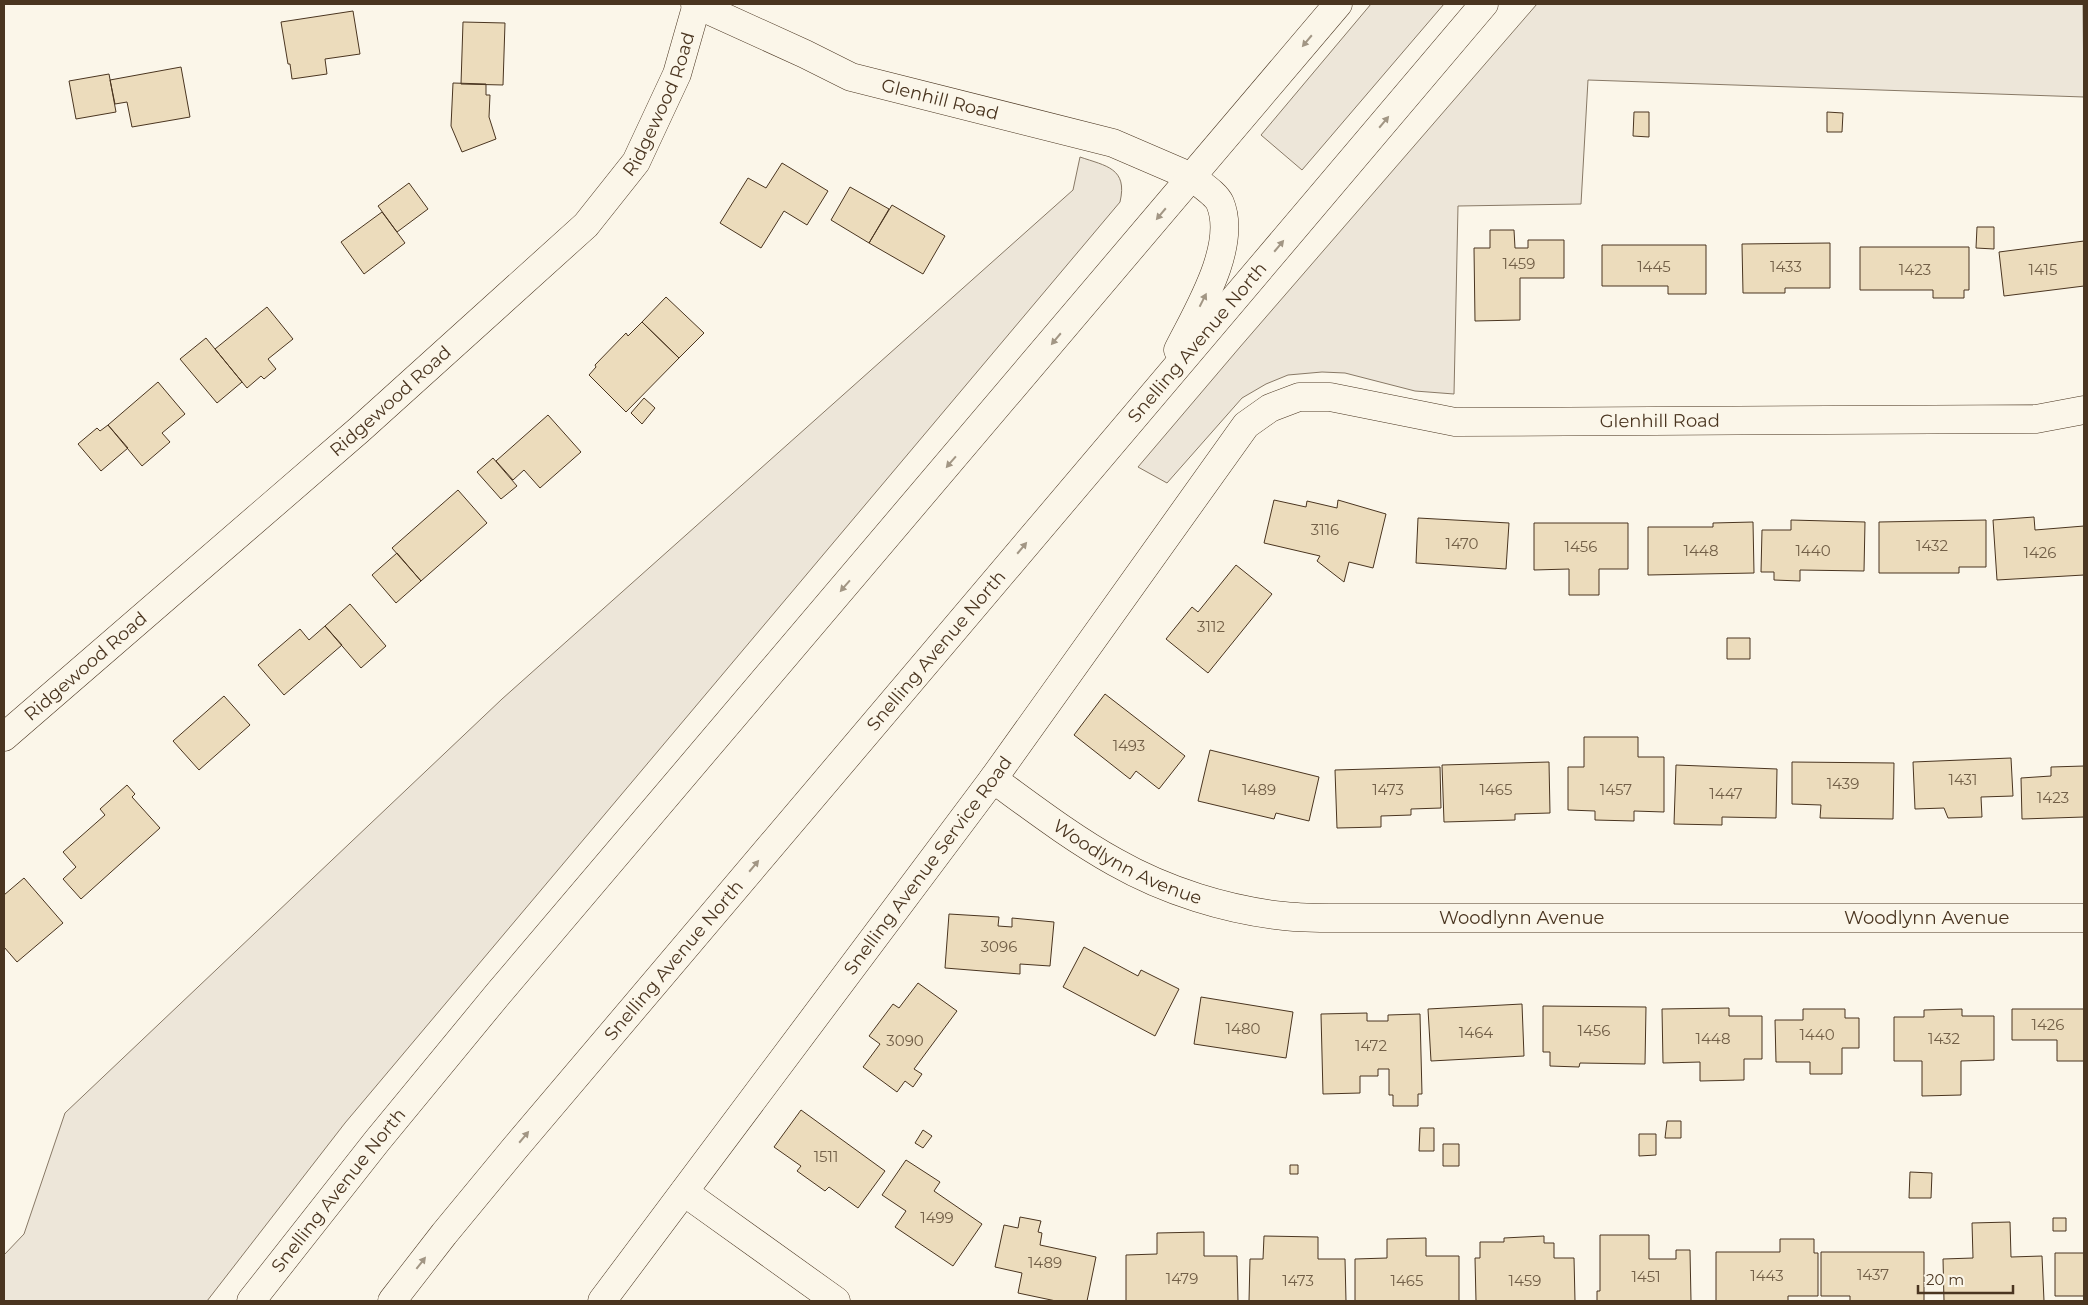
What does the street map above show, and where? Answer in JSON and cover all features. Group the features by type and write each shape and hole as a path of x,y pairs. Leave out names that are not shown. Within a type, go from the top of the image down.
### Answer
{"main road":[{"name":"Glenhill Road","path":"696,4 805,54 851,78 1113,143 1192,177 1220,202 1226,226 1215,277 1157,391"},
{"name":"Ridgewood Road","path":"4,737 359,430 586,225 636,162 677,74 696,4"},
{"name":"Snelling Avenue North","path":"251,1301 377,1140 498,994 1338,4"},
{"name":"Snelling Avenue North","path":"392,1301 444,1234 522,1140 1484,4"},
{"name":"Glenhill Road","path":"1246,425 1270,408 1299,397 1330,397 1455,422 2036,419 2084,410"},
{"name":"Snelling Avenue Service Road","path":"602,1301 993,779 1246,425"},
{"name":"Woodlynn Avenue","path":"993,779 1068,833 1116,863 1168,887 1223,905 1284,916 1338,918 2084,918"},
{"path":"684,1192 836,1301"}],"shaded area":[{"path":"1371,4 1444,4 1302,170 1261,135"},
{"path":"1537,4 2083,4 2084,97 1588,80 1581,204 1458,206 1454,394 1415,391 1345,373 1322,372 1288,375 1266,384 1242,398 1167,483 1138,467 1240,347"},
{"path":"1080,157 1106,166 1118,175 1122,191 1120,202 345,1123 207,1301 4,1301 4,1255 24,1234 65,1113 502,699 1073,190"}],"building":[{"path":"353,11 360,54 325,59 327,74 292,79 281,22"},
{"path":"463,22 505,23 503,85 461,84"},
{"path":"181,67 190,117 132,127 127,102 115,104 110,80"},
{"path":"109,74 116,112 76,119 69,81"},
{"path":"453,83 486,84 486,95 490,95 489,117 496,139 462,152 451,126"},
{"path":"1634,112 1649,112 1649,137 1633,136"},
{"path":"1827,112 1843,113 1842,132 1827,132"},
{"path":"782,163 828,191 807,225 784,211 761,248 720,223 748,178 766,188"},
{"path":"409,183 428,209 397,232 378,206"},
{"path":"850,187 889,209 869,243 831,220"},
{"path":"892,205 945,236 923,274 869,243"},
{"path":"382,212 405,243 364,274 341,242"},
{"path":"1977,227 1994,227 1994,249 1976,248"},
{"path":"1490,230 1514,230 1515,248 1528,248 1528,240 1564,240 1564,278 1520,278 1520,320 1475,321 1474,248 1490,248"},
{"path":"2084,241 2084,286 2004,296 1999,252"},
{"path":"1830,243 1830,288 1785,288 1785,293 1743,293 1742,244"},
{"path":"1602,245 1706,245 1706,294 1668,294 1668,286 1602,286"},
{"path":"1860,247 1969,247 1969,290 1964,290 1964,298 1933,298 1933,290 1860,290"},
{"path":"666,297 704,333 679,358 642,322"},
{"path":"267,307 293,339 268,359 276,369 264,379 261,376 247,388 215,349"},
{"path":"642,322 679,358 626,412 589,375 596,367 595,365 626,333 628,336"},
{"path":"206,338 242,382 217,403 180,359"},
{"path":"158,382 185,414 162,433 170,442 142,466 108,425"},
{"path":"644,398 655,408 642,424 631,413"},
{"path":"548,415 581,452 540,488 524,470 513,480 496,461"},
{"path":"108,425 128,448 101,471 78,444 97,428 100,431"},
{"path":"493,458 517,486 501,499 477,472"},
{"path":"458,490 487,523 421,581 392,548"},
{"path":"1274,500 1306,507 1307,501 1337,508 1338,500 1386,514 1373,568 1349,562 1344,582 1317,561 1320,556 1264,543"},
{"path":"2034,517 2035,530 2084,526 2084,575 1997,580 1993,520"},
{"path":"1418,518 1509,523 1506,569 1416,563"},
{"path":"1791,520 1865,522 1864,571 1800,570 1800,581 1774,580 1774,572 1761,572 1762,530 1791,530"},
{"path":"1986,520 1986,567 1959,567 1959,573 1879,573 1879,522"},
{"path":"1753,522 1754,573 1648,575 1648,527 1713,527 1713,523"},
{"path":"1534,523 1628,523 1628,569 1599,569 1599,595 1569,595 1569,569 1534,570"},
{"path":"397,553 421,581 396,603 372,575"},
{"path":"1236,565 1272,594 1208,673 1166,639 1192,607 1198,612"},
{"path":"350,604 386,646 361,668 325,626"},
{"path":"325,626 342,645 284,695 258,665 300,629 309,640"},
{"path":"1727,638 1750,638 1750,659 1727,659"},
{"path":"1105,694 1185,756 1159,789 1136,771 1130,779 1074,735"},
{"path":"224,696 250,725 199,770 173,741"},
{"path":"1584,737 1638,737 1638,757 1664,757 1664,812 1634,811 1634,821 1595,820 1595,811 1568,810 1568,767 1584,767"},
{"path":"1210,750 1319,777 1309,821 1276,813 1274,819 1198,801"},
{"path":"2011,758 2013,796 1981,797 1982,817 1948,818 1944,808 1915,809 1913,762"},
{"path":"1549,762 1550,813 1515,814 1515,820 1444,822 1442,765"},
{"path":"1792,762 1894,763 1893,819 1820,818 1821,805 1792,804"},
{"path":"1676,765 1777,769 1776,818 1722,817 1722,825 1674,824"},
{"path":"2084,766 2084,817 2022,819 2021,778 2051,776 2051,767"},
{"path":"1440,767 1441,808 1411,809 1411,815 1381,816 1381,827 1337,828 1335,770"},
{"path":"127,785 135,794 132,797 160,828 81,899 63,879 76,867 63,852 105,815 100,809"},
{"path":"24,878 63,923 17,962 4,947 4,895"},
{"path":"949,914 999,917 998,926 1012,927 1012,918 1054,922 1050,966 1020,964 1020,974 945,968"},
{"path":"1084,947 1138,976 1141,970 1179,989 1155,1036 1063,987"},
{"path":"918,983 957,1011 914,1069 922,1074 913,1087 905,1081 897,1092 863,1067 880,1044 869,1036 893,1004 899,1008"},
{"path":"1201,997 1293,1012 1286,1058 1194,1044"},
{"path":"1522,1004 1524,1056 1431,1061 1428,1009"},
{"path":"1543,1006 1646,1007 1645,1064 1580,1063 1579,1067 1550,1066 1550,1052 1543,1052"},
{"path":"1729,1008 1729,1016 1762,1016 1762,1059 1744,1059 1744,1080 1700,1081 1700,1062 1663,1063 1662,1009"},
{"path":"1803,1009 1845,1009 1845,1018 1859,1018 1859,1048 1842,1048 1842,1074 1810,1074 1810,1062 1776,1062 1775,1020 1803,1020"},
{"path":"1962,1009 1962,1016 1994,1016 1994,1060 1961,1061 1961,1095 1922,1096 1922,1061 1894,1061 1894,1017 1924,1017 1924,1010"},
{"path":"2012,1009 2084,1009 2084,1061 2057,1061 2057,1040 2012,1040"},
{"path":"1367,1013 1367,1021 1388,1021 1388,1015 1420,1014 1422,1094 1418,1094 1418,1106 1393,1106 1393,1095 1389,1095 1389,1069 1378,1069 1378,1076 1360,1076 1360,1093 1323,1094 1321,1014"},
{"path":"801,1110 885,1171 858,1208 829,1187 825,1191 797,1171 801,1166 774,1147"},
{"path":"1667,1121 1681,1121 1681,1138 1665,1138"},
{"path":"1420,1128 1434,1128 1434,1151 1419,1151"},
{"path":"923,1130 932,1136 923,1148 915,1143"},
{"path":"1639,1134 1656,1134 1656,1155 1639,1156"},
{"path":"1443,1144 1459,1144 1459,1166 1443,1166"},
{"path":"906,1160 940,1182 934,1191 982,1224 953,1266 895,1227 906,1211 882,1195"},
{"path":"1290,1165 1298,1165 1298,1174 1290,1174"},
{"path":"1910,1172 1932,1173 1931,1198 1909,1198"},
{"path":"1020,1217 1041,1221 1038,1232 1042,1233 1040,1245 1096,1257 1087,1301 1056,1301 1018,1293 1022,1273 995,1267 1004,1225 1018,1228"},
{"path":"2053,1218 2066,1218 2066,1231 2053,1231"},
{"path":"2010,1222 2011,1257 2042,1256 2044,1301 1944,1301 1943,1259 1973,1258 1972,1223"},
{"path":"1204,1232 1204,1256 1237,1256 1238,1301 1126,1301 1126,1255 1157,1254 1157,1233"},
{"path":"1600,1235 1649,1235 1649,1259 1676,1259 1676,1250 1690,1250 1691,1301 1597,1301 1597,1291 1600,1291"},
{"path":"1264,1236 1318,1237 1318,1259 1345,1259 1346,1301 1249,1301 1250,1259 1263,1259"},
{"path":"1544,1236 1544,1243 1554,1243 1554,1258 1574,1258 1575,1301 1476,1301 1475,1258 1480,1258 1480,1242 1504,1242 1504,1238"},
{"path":"1426,1238 1426,1256 1459,1256 1459,1301 1355,1301 1355,1259 1387,1258 1387,1239"},
{"path":"1780,1239 1814,1239 1814,1253 1818,1253 1818,1296 1788,1296 1788,1301 1716,1301 1716,1252 1780,1252"},
{"path":"1821,1252 1924,1252 1924,1301 1850,1301 1850,1296 1821,1296"},
{"path":"2055,1253 2084,1253 2084,1296 2055,1296"}]}
